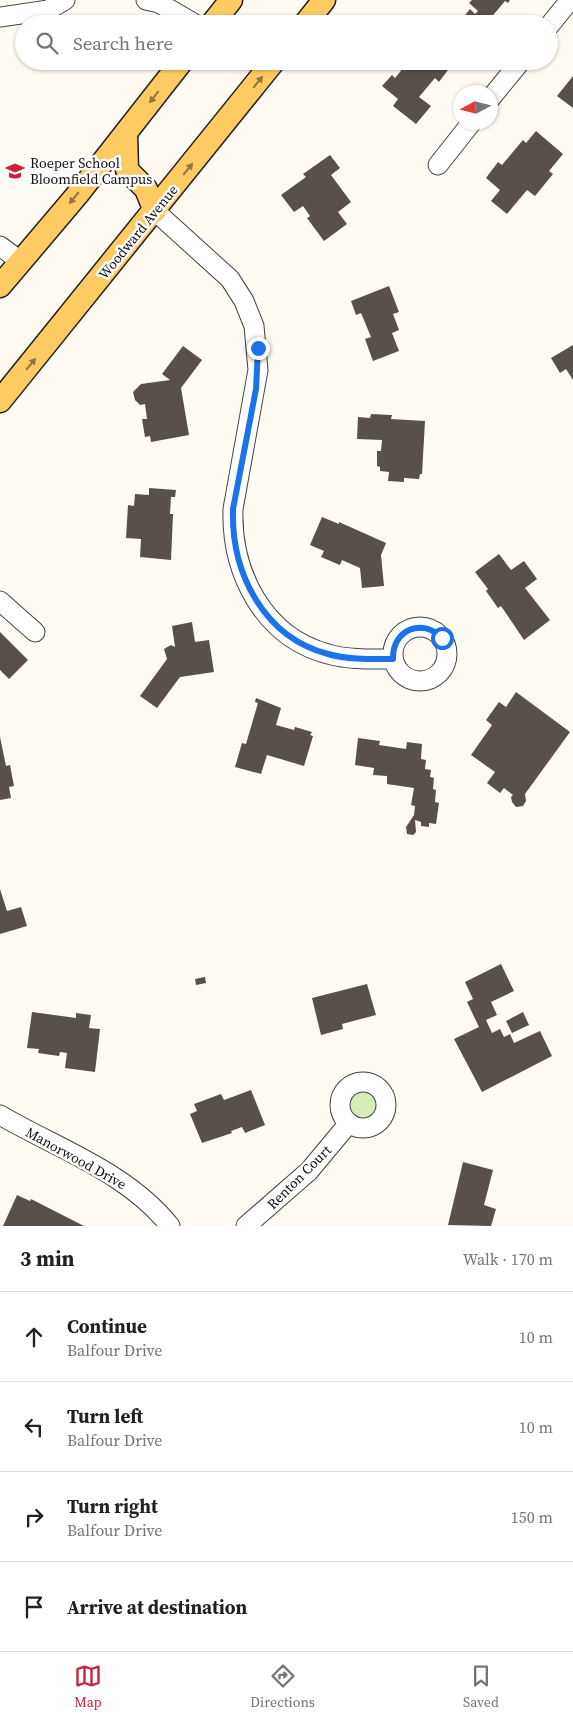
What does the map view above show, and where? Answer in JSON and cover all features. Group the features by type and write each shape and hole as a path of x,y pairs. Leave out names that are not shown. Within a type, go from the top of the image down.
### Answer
{"main road":[{"path":"219,15 231,0"},
{"path":"312,15 324,0"},
{"path":"0,286 77,195 175,70"},
{"name":"Woodward Avenue","path":"0,401 267,70"},
{"path":"126,133 127,170 146,189 155,210"}],"street":[{"path":"0,17 48,10 65,0"},
{"path":"146,0 159,3 180,15"},
{"path":"558,15 570,0"},
{"path":"498,89 514,70"},
{"path":"438,165 466,130"},
{"path":"155,210 230,279 244,301 254,326 258,370 233,509 232,524 235,550 247,585 265,613 282,630 300,643 338,656 393,659"},
{"path":"0,246 20,261"},
{"path":"0,601 35,632"},
{"name":"Manorwood Drive","path":"0,1115 116,1178 146,1200 170,1226"},
{"name":"Renton Court","path":"246,1226 309,1170 349,1123"}],"green space":[{"path":"363,1091 373,1095 377,1105 373,1115 363,1119 353,1115 349,1105 353,1095"}],"building":[{"path":"472,0 510,0 508,3 505,1 493,15 465,15 470,9 475,14 478,11 469,3"},
{"path":"402,70 448,70 439,82 435,78 419,97 431,106 416,124 393,106 398,99 382,86 392,75 395,78"},
{"path":"573,76 573,108 557,96"},
{"path":"536,131 563,154 549,171 553,174 535,196 527,190 507,214 491,201 500,190 486,178 498,162 502,165 523,140 526,143"},
{"path":"330,155 340,168 331,175 351,202 338,212 347,224 324,241 307,218 310,216 303,206 294,212 281,195 306,177 303,174"},
{"path":"389,286 399,312 393,314 399,330 392,333 399,351 373,361 365,339 371,337 361,313 356,315 351,301"},
{"path":"573,345 573,380 566,369 560,373 551,358"},
{"path":"183,346 202,360 181,388 189,435 151,442 150,436 145,437 142,419 147,419 145,404 140,405 135,400 133,392 141,384 170,380 162,374"},
{"path":"371,414 392,415 391,419 425,421 422,474 420,474 419,479 404,478 404,482 388,481 389,472 380,471 380,467 377,466 377,451 381,451 382,440 357,439 358,417 370,418"},
{"path":"149,488 176,490 175,497 171,497 170,514 173,514 171,560 140,557 141,539 126,538 128,505 134,506 135,494 149,495"},
{"path":"322,517 339,524 339,522 386,543 381,555 384,586 362,588 360,568 342,560 340,565 321,557 324,551 310,545"},
{"path":"499,554 511,570 524,561 537,579 525,588 550,620 524,640 501,606 498,608 486,591 488,589 475,572"},
{"path":"192,622 195,642 209,640 214,672 180,677 157,708 140,696 167,659 164,649 171,645 175,647 172,626"},
{"path":"0,632 28,660 9,679 0,670"},
{"path":"516,692 570,732 525,794 526,801 523,806 516,807 512,802 511,797 513,795 504,788 500,793 487,783 495,772 471,755 492,725 486,720 499,702 506,707"},
{"path":"256,698 281,708 276,725 294,730 295,727 312,732 310,735 313,736 304,766 267,755 261,774 235,767 242,743 246,744 258,703 255,702"},
{"path":"0,737 6,766 10,765 14,786 9,787 11,798 0,800"},
{"path":"358,738 380,741 379,745 406,749 407,742 422,744 421,759 426,760 425,769 431,770 430,777 434,778 433,789 436,790 435,802 439,803 436,824 429,823 429,827 421,826 421,822 415,820 416,832 413,835 407,834 406,827 414,815 415,806 411,805 414,788 387,784 387,776 373,775 374,768 355,765"},
{"path":"0,889 7,911 21,907 27,926 0,934"},
{"path":"501,964 514,991 491,1002 497,1015 486,1020 492,1033 500,1029 504,1037 510,1034 514,1043 540,1031 552,1056 482,1092 454,1039 479,1027 467,1002 473,999 465,982"},
{"path":"205,977 206,983 196,985 195,979"},
{"path":"367,984 376,1015 342,1024 343,1029 321,1035 312,998"},
{"path":"32,1012 76,1018 76,1013 91,1015 89,1028 100,1029 95,1072 65,1068 67,1053 60,1052 59,1056 38,1053 39,1049 27,1048"},
{"path":"523,1012 529,1025 512,1033 506,1021"},
{"path":"251,1090 265,1125 245,1133 242,1127 231,1131 232,1133 202,1143 190,1114 197,1111 194,1104 221,1094 224,1100"},
{"path":"463,1162 493,1170 484,1205 496,1209 491,1226 448,1225"},
{"path":"17,1195 30,1201 31,1199 84,1226 3,1226"}],"place":[{"name":"Roeper School Bloomfield Campus","path":"15,171"}],"route":[{"path":"258,348 259,359 256,389 233,509 232,524 235,550 241,570 255,600 277,625 300,643 328,654 350,658 393,659 395,643 399,636 413,627 429,628 442,638"}]}
